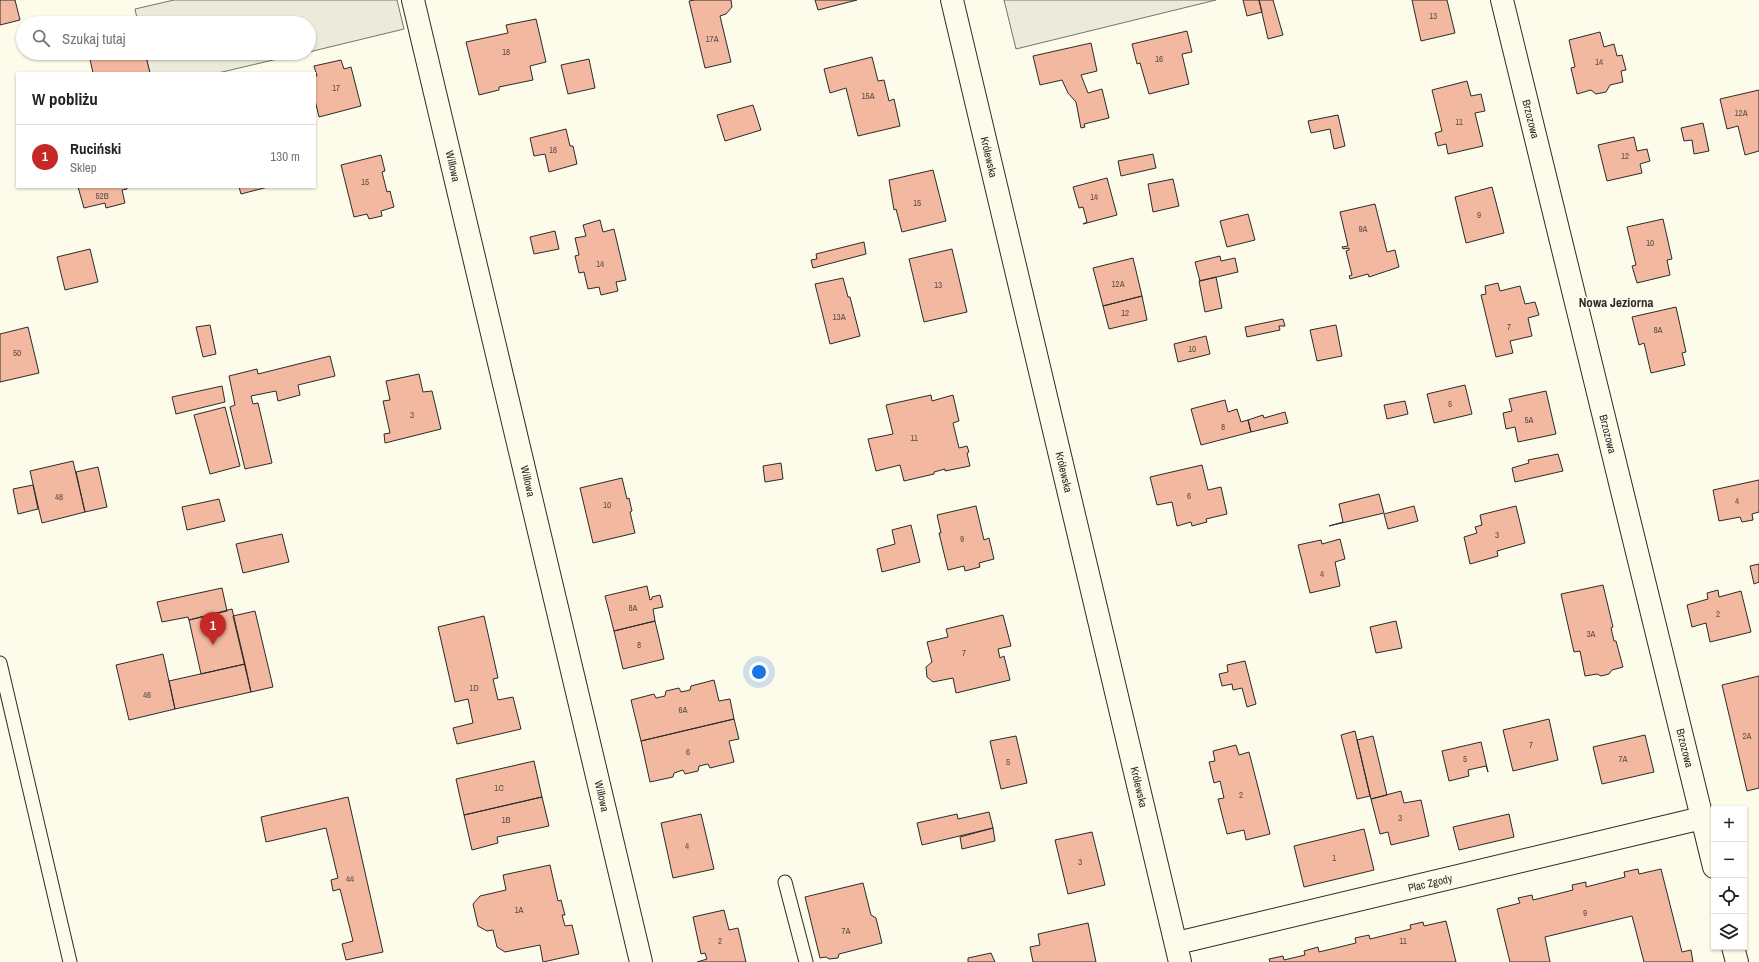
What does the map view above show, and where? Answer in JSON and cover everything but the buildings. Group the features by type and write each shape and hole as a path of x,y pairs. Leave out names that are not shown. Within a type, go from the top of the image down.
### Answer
{"street":[{"name":"Willowa","path":"413,0 641,962"},
{"name":"Królewska","path":"952,0 1179,953"},
{"name":"Brzozowa","path":"1502,0 1711,855"},
{"name":"Plac Zgody","path":"1179,953 1702,818"},
{"path":"1734,950 1737,962"}],"lane":[{"path":"0,663 70,962"},
{"path":"785,882 806,962"}],"shaded area":[{"path":"174,0 397,0 404,29 316,50 316,16 136,16 135,9"},
{"path":"1004,0 1216,0 1016,49"},
{"path":"147,60 273,60 222,72 150,72"}],"place":[{"name":"Ruciński","path":"213,645"}],"district":[{"name":"Nowa Jeziorna","path":"1616,302"}]}
